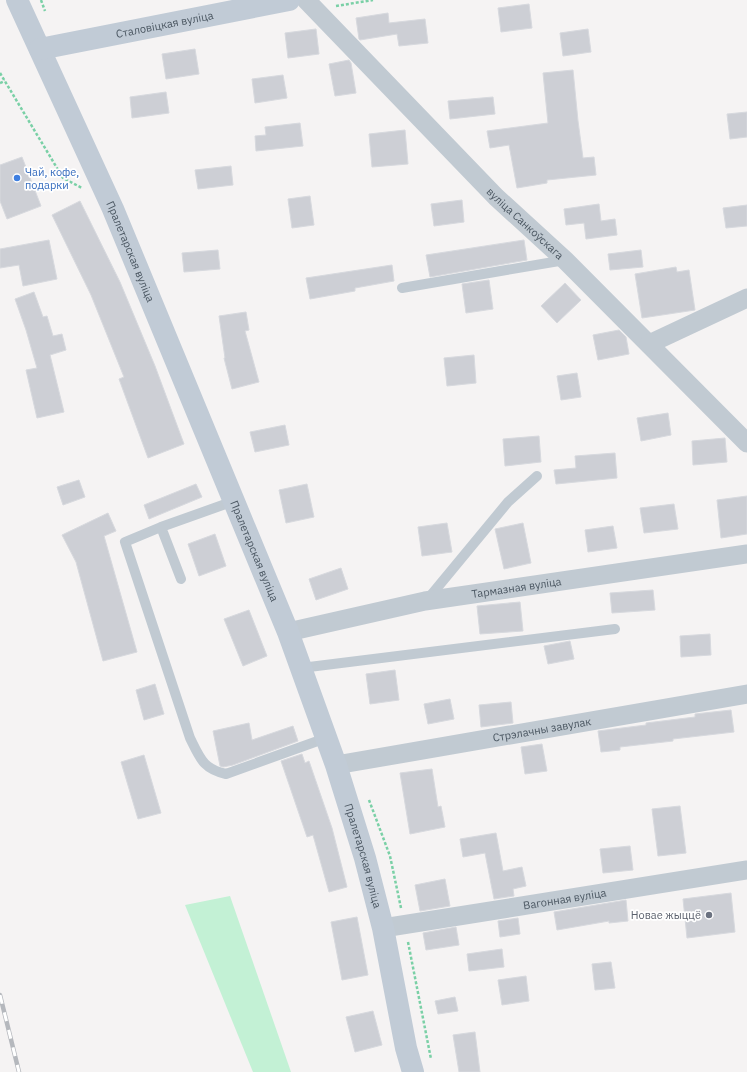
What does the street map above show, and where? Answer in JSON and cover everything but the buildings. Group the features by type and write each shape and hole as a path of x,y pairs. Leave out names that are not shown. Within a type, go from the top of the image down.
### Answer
{"main road":[{"name":"Пралетарская вуліца","path":"17,0 113,209 288,632 336,765 365,858 383,928 406,1048 413,1072"},
{"name":"Сталовіцкая вуліца","path":"40,49 289,0"}],"street":[{"name":"вуліца Санкоўскага","path":"306,0 496,197 566,260 747,443"},
{"path":"649,344 747,298"},
{"name":"Тармазная вуліца","path":"288,632 425,601 747,554"},
{"name":"Стрэлачны завулак","path":"336,765 747,694"},
{"name":"Вагонная вуліца","path":"383,928 747,870"}],"lane":[{"path":"402,288 566,260"},
{"path":"425,601 508,502 537,476"},
{"path":"234,501 161,527 125,542 190,738 203,763 216,772 226,774 326,738"},
{"path":"161,527 181,579"},
{"path":"301,668 615,629"}],"path":[{"path":"0,83 5,81"}],"green space":[{"path":"230,896 291,1072 253,1072 185,905"}],"railway":[{"path":"0,995 19,1072"}],"place":[{"name":"Чай, кофе, подарки","path":"17,178"},
{"name":"Новае жыццё","path":"709,915"}]}
